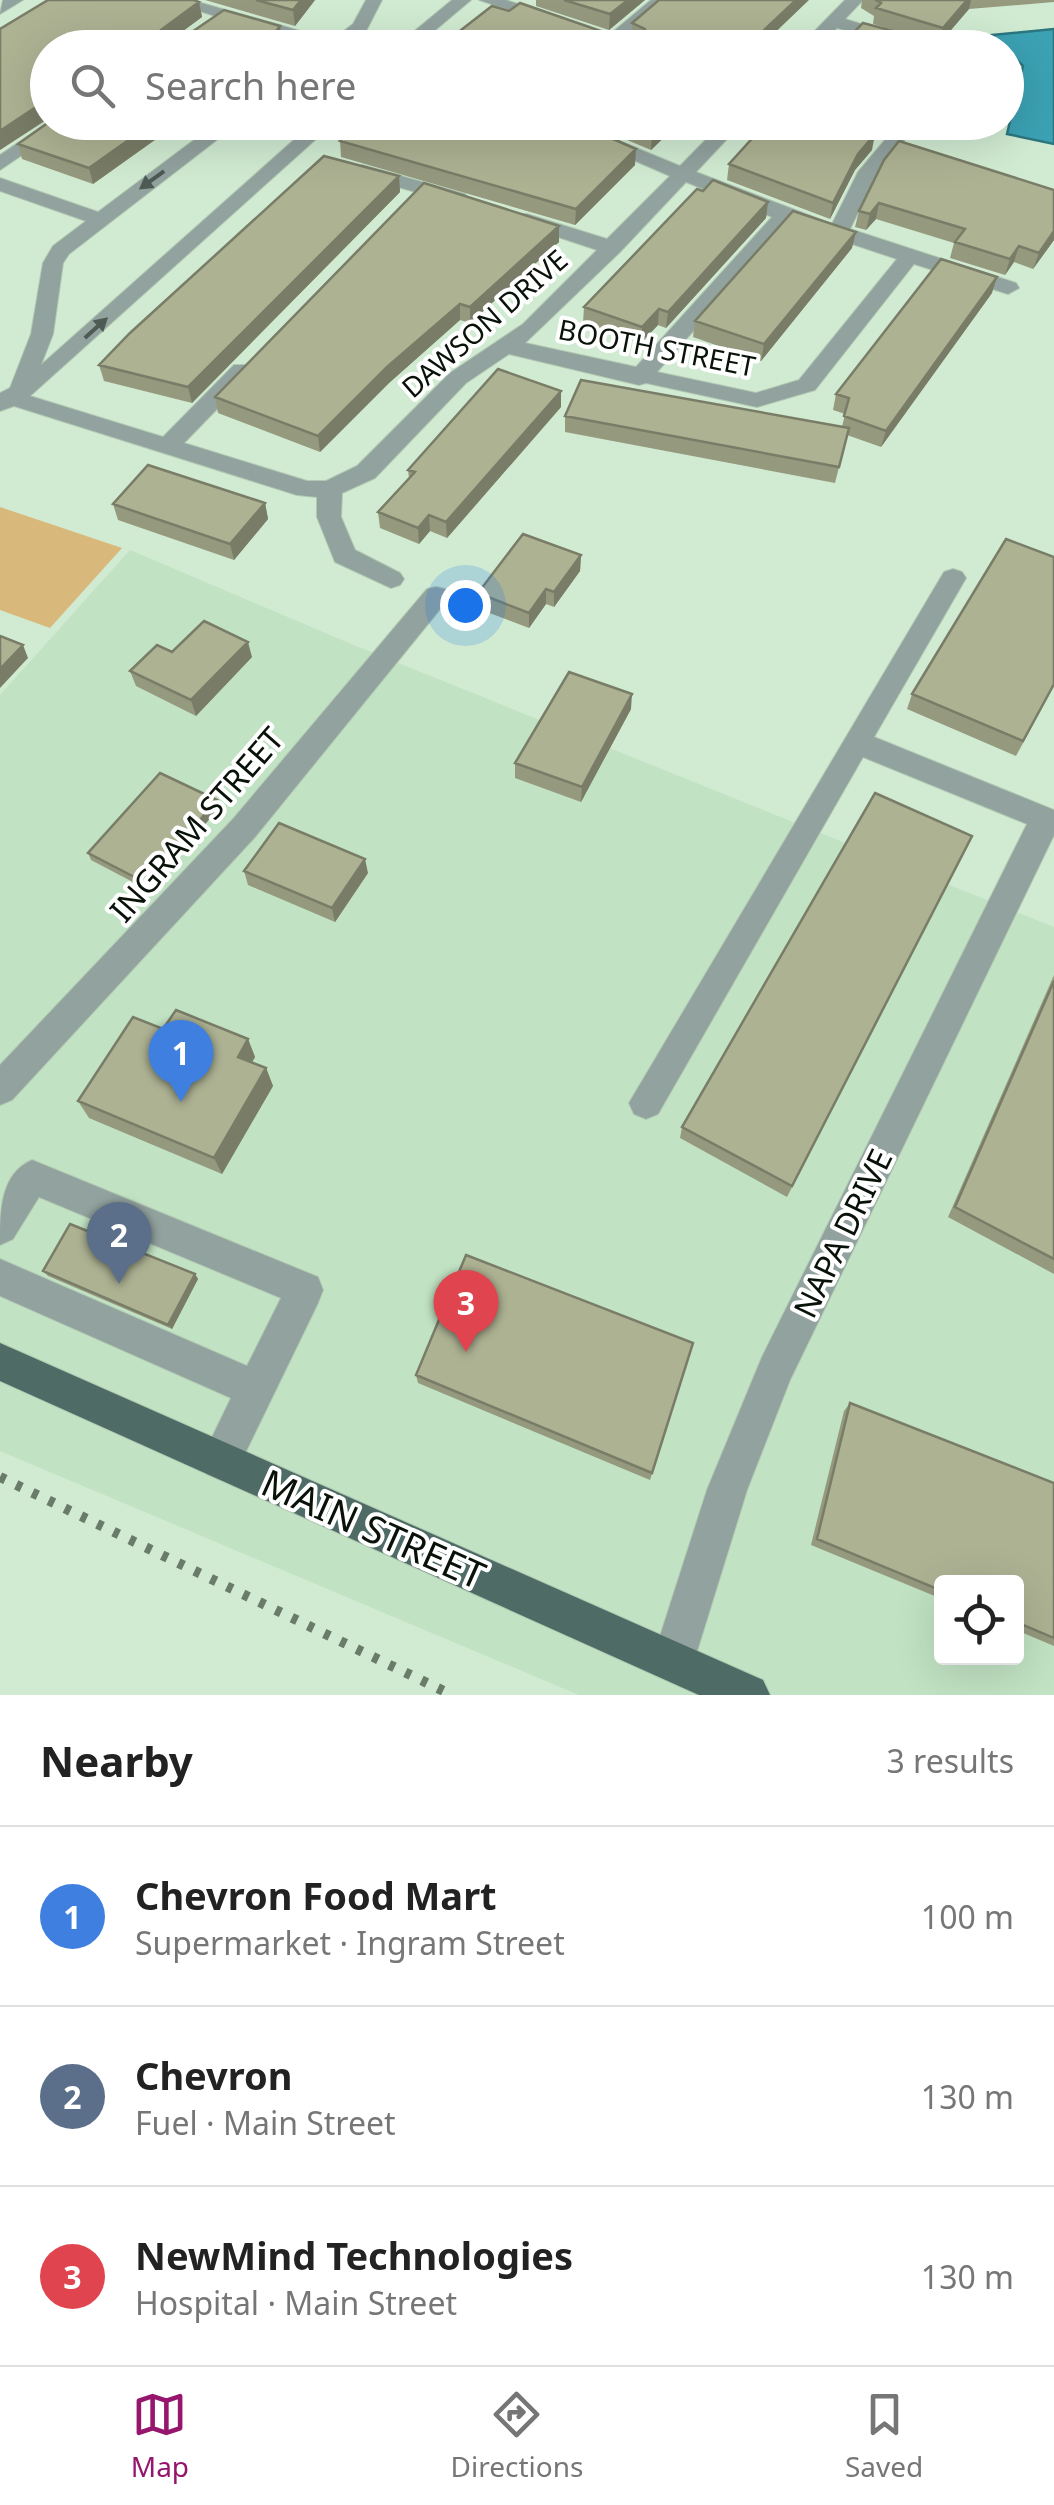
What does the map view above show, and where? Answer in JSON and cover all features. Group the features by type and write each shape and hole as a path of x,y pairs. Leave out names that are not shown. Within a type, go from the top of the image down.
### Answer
{"main road":[{"name":"MAIN STREET","path":"0,1362 748,1695"}],"street":[{"path":"0,9 15,0"},
{"path":"172,0 203,4 223,15 276,30"},
{"path":"356,30 374,0"},
{"path":"425,30 463,0"},
{"path":"487,0 568,24"},
{"path":"616,30 660,0"},
{"path":"823,30 855,0"},
{"path":"207,26 223,15"},
{"path":"832,21 865,30"},
{"path":"0,164 35,140"},
{"path":"10,397 42,334 53,262 60,250 206,140"},
{"path":"10,397 40,378 306,140"},
{"path":"600,140 785,215 1008,288"},
{"name":"DAWSON DRIVE","path":"330,489 366,472 458,378 510,347 717,140"},
{"path":"838,232 868,172 900,147 903,140"},
{"path":"292,153 334,164 413,194 493,209 613,248"},
{"path":"0,184 99,219"},
{"path":"639,378 785,215"},
{"name":"BOOTH STREET","path":"510,347 639,378 757,400 808,384 910,256"},
{"path":"167,447 254,357"},
{"path":"10,397 306,489 330,489 329,517 344,556 390,579"},
{"path":"646,1103 953,578"},
{"name":"INGRAM STREET","path":"0,1089 244,828 436,596"},
{"path":"857,742 1049,821"},
{"name":"NAPA DRIVE","path":"673,1661 727,1490 775,1370 1049,821"},
{"path":"0,1227 32,1176 306,1290 221,1460"},
{"path":"0,1278 257,1390"}],"shaded area":[{"path":"0,507 122,548 50,628 0,610"},
{"path":"130,550 356,646 1054,927 1054,1695 579,1695 0,1451 0,695"}],"water":[{"path":"1054,29 1054,144 1024,138 1024,32"}],"building":[{"path":"48,0 199,2 161,30 30,30 30,111 0,131 0,29"},
{"path":"256,0 301,0 293,10"},
{"path":"564,0 628,0 610,14"},
{"path":"659,0 796,0 764,30 645,30 632,23"},
{"path":"876,0 967,0 943,28 876,8 881,3"},
{"path":"520,3 598,30 461,30 492,6 509,11"},
{"path":"224,10 280,26 277,30 195,30"},
{"path":"863,23 889,30 856,30"},
{"path":"30,135 30,140 129,140 89,168 18,144"},
{"path":"615,140 636,149 576,209 340,141"},
{"path":"751,140 870,140 858,154 833,203 729,164"},
{"path":"899,141 1054,190 1054,231 1039,253 1019,246 1010,259 955,242 965,229 879,203 870,214 859,211 884,160"},
{"path":"324,156 399,176 188,387 99,365 130,333"},
{"path":"713,180 768,202 668,312 659,309 642,327 584,307 697,189 703,191"},
{"path":"424,183 559,226 470,307 460,304 387,367 318,436 215,397"},
{"path":"793,211 856,232 764,344 695,321"},
{"path":"941,259 997,277 886,431 844,416 849,398 836,394"},
{"path":"498,369 561,391 446,522 429,515 418,528 378,512 415,472 408,470"},
{"path":"581,380 849,428 839,467 565,416"},
{"path":"148,465 265,503 230,544 113,504"},
{"path":"523,534 581,555 554,592 546,589 529,613 478,593"},
{"path":"1006,539 1054,557 1054,684 1023,741 912,694"},
{"path":"204,621 248,642 191,700 130,671 157,645 172,652"},
{"path":"0,636 23,645 0,669"},
{"path":"569,672 632,694 582,787 515,763"},
{"path":"160,773 217,800 146,883 88,853"},
{"path":"875,793 972,836 792,1186 682,1127"},
{"path":"279,823 365,859 332,908 244,871"},
{"path":"1054,981 1054,1259 955,1207"},
{"path":"176,1010 248,1039 238,1057 266,1068 214,1158 78,1101 133,1017 163,1029"},
{"path":"70,1224 195,1274 168,1325 43,1271"},
{"path":"466,1255 693,1343 652,1473 416,1375"},
{"path":"850,1403 1054,1483 1054,1638 1024,1625 1024,1575 934,1575 934,1588 817,1539"}],"railway":[{"path":"0,1477 452,1695"}],"place":[{"name":"Chevron Food Mart","path":"181,1102"},
{"name":"Chevron","path":"119,1284"},
{"name":"NewMind Technologies","path":"466,1352"}]}
